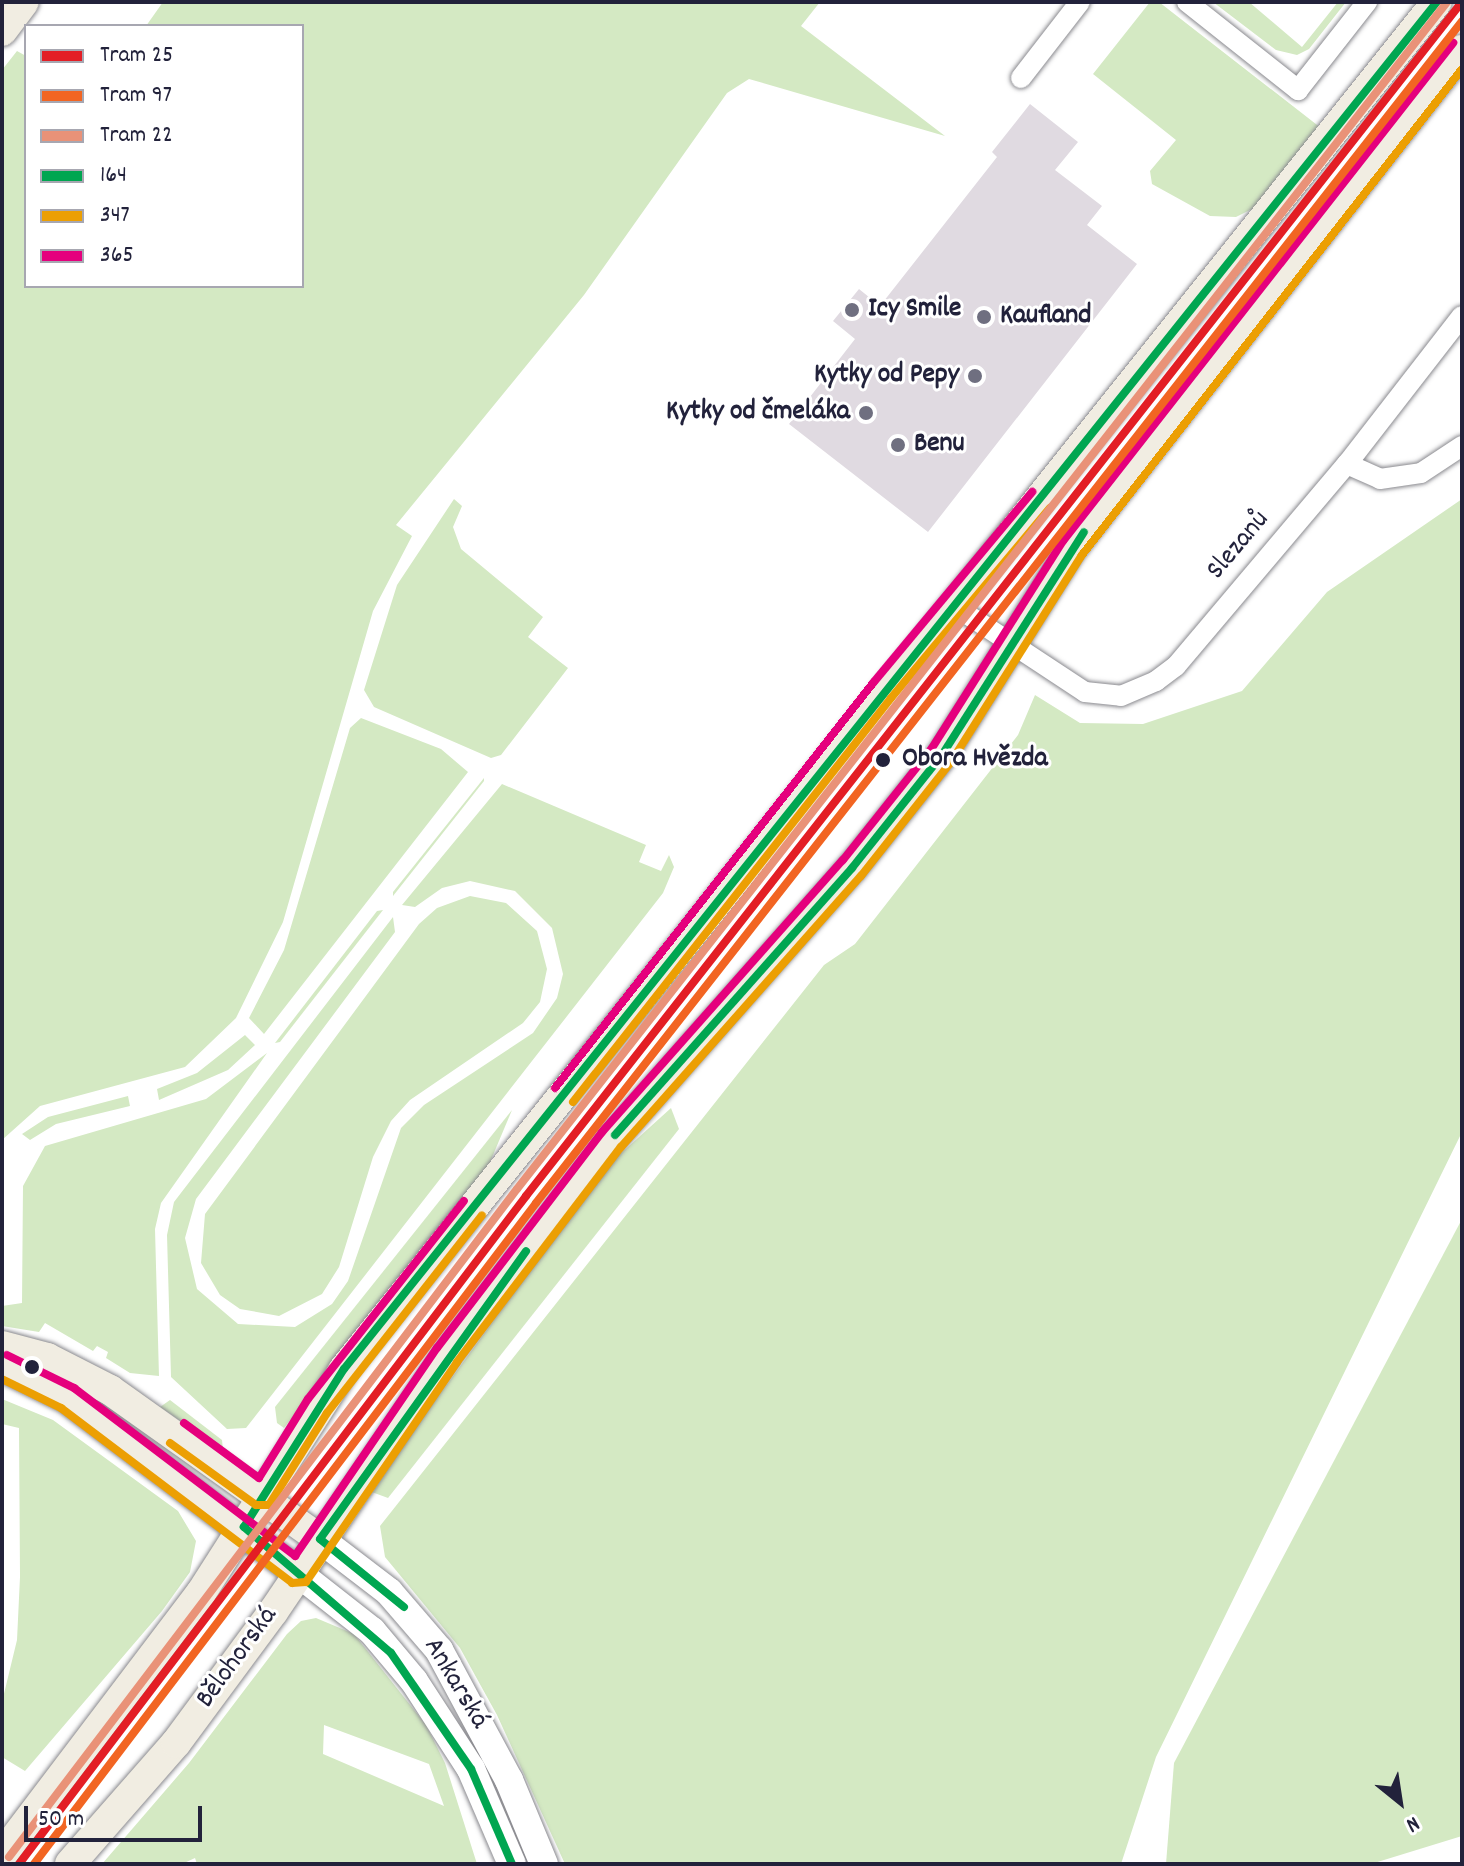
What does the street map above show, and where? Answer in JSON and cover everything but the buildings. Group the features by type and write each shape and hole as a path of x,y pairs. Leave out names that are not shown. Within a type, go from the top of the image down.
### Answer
{"main road":[{"path":"2,31 24,2"},
{"path":"2,1855 244,1527 344,1369 953,605 1095,438 1437,2"},
{"name":"Bělohorská","path":"70,1864 176,1743 298,1573 438,1368 612,1139 872,844 957,734 1072,548 1462,50"},
{"path":"2,1346 47,1358 110,1390 320,1539"},
{"path":"2,1366 67,1398 244,1527 298,1573"}],"street":[{"path":"1021,78 1080,2"},
{"path":"1187,2 1298,90 1367,2"},
{"name":"Slezanů","path":"1010,647 1092,694 1121,696 1156,681 1176,666 1347,464 1462,316"},
{"path":"1347,464 1380,479 1421,473 1462,446"},
{"path":"953,605 1010,647"},
{"name":"Ankarská","path":"320,1539 389,1592 439,1650 509,1780 544,1864"},
{"name":"Ankarská","path":"298,1573 372,1631 414,1681 471,1769 512,1864"}],"green space":[{"path":"163,2 820,2 801,26 945,136 749,79 727,93 584,295 396,525 412,536 373,611 283,922 236,1018 185,1067 40,1106 2,1140 2,70 17,51 24,55 24,288 304,288 304,24 147,24"},
{"path":"1150,2 1159,2 1321,128 1254,208 1236,217 1210,216 1152,184 1150,171 1176,140 1093,74"},
{"path":"1213,2 1249,2 1302,47 1338,2 1346,2 1309,49 1297,55 1276,50"},
{"path":"454,499 462,506 453,527 461,549 543,617 528,637 568,668 501,755 491,758 374,707 364,690 397,585"},
{"path":"1462,499 1462,1132 1156,1757 1121,1864 565,1864 497,1715 460,1648 385,1557 380,1526 824,965 855,944 1018,735 1035,695 1080,723 1143,724 1242,691 1327,592"},
{"path":"361,718 441,749 468,772 264,1034 249,1018 284,950 350,728"},
{"path":"484,778 484,781 393,896 393,892"},
{"path":"502,784 646,845 639,862 661,871 669,855 674,867 663,893 246,1428 227,1429 171,1377 167,1235 174,1202 393,917 395,932 196,1199 185,1238 197,1289 238,1324 295,1327 332,1304 348,1281 401,1128 424,1105 533,1033 557,998 563,974 552,928 515,891 470,881 442,888 415,907 402,905"},
{"path":"470,896 506,903 537,931 547,969 540,1002 523,1023 410,1100 391,1121 373,1157 339,1267 322,1294 279,1316 240,1309 220,1295 201,1263 205,1214 419,924 437,908"},
{"path":"383,910 280,1042 275,1043 377,911"},
{"path":"245,1035 255,1045 228,1070 159,1100 157,1089 197,1073"},
{"path":"267,1053 161,1203 155,1229 159,1376 130,1373 106,1358 108,1352 97,1346 93,1351 45,1323 39,1332 2,1326 2,1306 22,1303 23,1186 45,1146 206,1099"},
{"path":"128,1096 130,1106 56,1124 30,1140 22,1134 48,1117"},
{"path":"671,1108 679,1129 388,1498 369,1491 606,1167"},
{"path":"512,1110 488,1167 284,1428 277,1423 275,1407"},
{"path":"1462,1219 1462,1836 1371,1864 1166,1864 1174,1763"},
{"path":"2,1399 53,1420 178,1511 196,1541 190,1572 162,1611 25,1771 2,1757 2,1702 17,1640 20,1577 19,1428 2,1424"},
{"path":"170,1400 222,1440 223,1450 160,1407"},
{"path":"316,1618 354,1634 426,1725 445,1763 477,1864 197,1864 195,1858 182,1864 102,1864 189,1763 287,1634 301,1621","holes":["324,1725 429,1764 444,1806 323,1754"]}],"tram line":[{"name":"22","path":"9,1857 517,1189 1447,2"},
{"name":"25","path":"19,1864 526,1196 1462,2"},
{"name":"97","path":"34,1864 536,1203 1462,21"}],"transit line":[{"name":"164","path":"512,1864 471,1769 391,1653 244,1527 344,1369 1437,2"},
{"name":"365","path":"7,1355 74,1388 295,1556 437,1348 602,1132 843,860 932,748 1063,541 1453,43"},
{"name":"347","path":"2,1379 61,1408 292,1583 306,1582 457,1362 621,1147 861,876 951,762 1082,555 1462,69"},
{"name":"365","path":"555,1088 873,683 1032,492"},
{"name":"347","path":"573,1102 891,698 1050,508"},
{"name":"164","path":"615,1135 852,868 942,755 1084,532"},
{"name":"365","path":"184,1423 259,1478 308,1399 464,1201"},
{"name":"347","path":"170,1443 256,1505 269,1505 327,1413 482,1215"},
{"name":"164","path":"404,1607 320,1539 526,1251"}],"place":[{"name":"Icy Smile","path":"852,310"},
{"name":"Kaufland","path":"984,317"},
{"name":"Kytky od Pepy","path":"975,376"},
{"name":"Kytky od čmeláka","path":"866,413"},
{"name":"Benu","path":"898,445"},
{"name":"Obora Hvězda","path":"883,760"}]}
